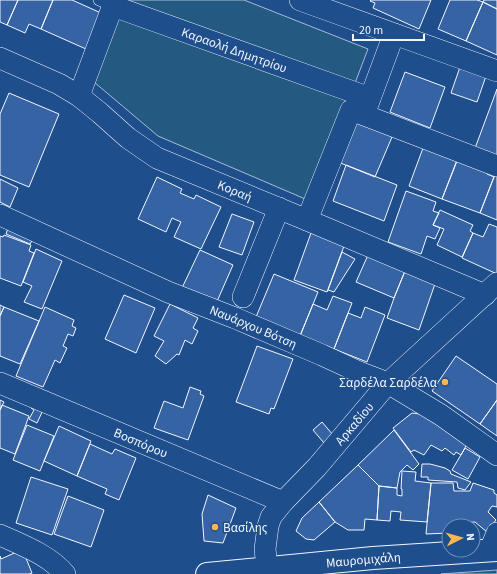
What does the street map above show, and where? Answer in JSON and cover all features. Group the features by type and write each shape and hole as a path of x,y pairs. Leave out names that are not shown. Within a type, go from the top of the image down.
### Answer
{"main road":[{"name":"Μαυρομιχάλη","path":"207,574 352,567 495,544"}],"street":[{"path":"300,0 346,8 394,34 497,72"},
{"path":"79,96 109,2"},
{"name":"Καραολή Δημητρίου","path":"109,2 367,106 497,166"},
{"path":"307,220 351,110 367,106 394,34"},
{"name":"Κοραή","path":"0,58 59,84 79,96 88,102 132,142 158,158 307,220 491,289"},
{"path":"239,308 279,208"},
{"name":"Ναυάρχου Βότση","path":"0,215 146,282 239,308 322,355 388,383 434,411 497,455"},
{"name":"Αρκαδίου","path":"268,571 265,550 268,526 271,517 282,502 317,467 388,383 491,289"},
{"name":"Βοσπόρου","path":"0,382 282,502"},
{"path":"0,535 27,547 60,568 65,574"}],"shaded area":[{"path":"124,0 244,0 368,49 310,201 158,136 94,82"},
{"path":"497,570 497,574 441,574"}],"building":[{"path":"0,0 18,0 7,25 0,22"},
{"path":"18,0 53,0 41,29 29,24 25,33 7,25"},
{"path":"53,0 72,0 101,13 86,49 41,29"},
{"path":"431,0 419,29 373,8 375,3 370,1"},
{"path":"450,0 477,0 483,2 466,41 438,29"},
{"path":"484,0 497,0 497,9 483,2"},
{"path":"483,2 497,9 497,55 466,41"},
{"path":"460,67 486,76 477,102 451,93"},
{"path":"405,72 445,87 430,128 390,112"},
{"path":"497,89 497,159 474,151"},
{"path":"9,93 59,114 29,187 0,175 0,114"},
{"path":"355,117 392,137 375,177 338,162"},
{"path":"423,148 457,161 442,199 409,186"},
{"path":"457,160 488,171 487,174 494,177 480,213 442,199"},
{"path":"346,165 397,185 384,221 333,201"},
{"path":"495,174 497,175 497,220 480,213"},
{"path":"157,177 182,189 180,193 194,199 196,195 221,207 201,249 174,237 181,222 172,218 166,232 138,219"},
{"path":"0,179 18,188 10,207 0,202"},
{"path":"406,191 436,202 433,211 439,213 433,225 440,228 435,239 427,236 421,254 388,242"},
{"path":"440,210 473,225 470,231 473,233 462,257 437,245 444,229 433,225"},
{"path":"232,214 254,222 242,255 219,247"},
{"path":"489,224 497,227 497,274 462,258 473,233 483,237"},
{"path":"8,228 33,239 30,244 6,234"},
{"path":"311,233 344,246 327,292 294,280"},
{"path":"4,235 31,245 29,251 34,253 21,286 0,278 0,236 3,237"},
{"path":"36,249 62,261 42,309 24,302 32,286 23,282"},
{"path":"200,250 233,265 215,306 181,290"},
{"path":"342,252 355,259 334,292 328,290"},
{"path":"368,255 405,271 394,298 356,282"},
{"path":"405,271 437,278 419,330 387,318"},
{"path":"274,274 318,292 300,336 256,317"},
{"path":"124,295 155,308 136,353 105,339"},
{"path":"333,296 352,303 334,349 300,336 313,304 327,310"},
{"path":"170,304 198,318 193,328 198,331 192,344 185,340 179,355 177,354 166,364 155,356 164,341 154,336"},
{"path":"0,305 4,307 0,316"},
{"path":"4,307 39,321 20,364 0,356 0,316"},
{"path":"45,307 74,320 72,326 76,328 73,336 68,334 63,346 67,348 60,363 55,360 43,387 16,376"},
{"path":"365,307 385,315 367,362 334,349 348,313 361,318"},
{"path":"257,346 293,359 274,409 271,408 269,414 236,402"},
{"path":"456,356 497,384 497,400 480,424 432,391"},
{"path":"190,387 201,391 200,394 204,396 188,440 154,428 164,401 183,408"},
{"path":"0,400 4,402 0,410"},
{"path":"497,400 497,436 480,424"},
{"path":"34,403 44,408 37,423 29,419 34,410 31,408"},
{"path":"2,405 29,416 15,454 0,448 0,410"},
{"path":"412,413 420,414 467,444 461,455 456,452 454,455 445,448 442,451 431,445 424,455 414,450 411,452 393,428"},
{"path":"322,422 333,435 324,443 313,430"},
{"path":"27,425 54,436 40,471 13,460"},
{"path":"59,426 91,441 77,476 44,461"},
{"path":"394,430 419,464 413,470 407,465 400,472 397,488 379,486 358,465"},
{"path":"90,444 112,454 115,449 136,458 119,500 105,494 107,489 77,476"},
{"path":"465,448 480,457 468,479 452,470"},
{"path":"422,464 430,464 445,468 450,471 451,474 471,482 465,490 458,488 457,482 428,480 428,477 421,477"},
{"path":"358,465 379,486 377,520 365,519 364,530 348,530 335,522 319,502"},
{"path":"402,471 416,472 415,481 431,483 427,522 400,520 401,512 391,511 390,521 377,520 379,486 397,488 397,495 402,496"},
{"path":"31,477 68,489 52,535 16,523"},
{"path":"431,483 453,483 454,491 470,491 473,483 494,490 494,493 497,495 497,507 492,506 488,512 496,520 487,532 481,527 481,518 441,518 441,533 426,534"},
{"path":"208,495 236,508 223,543 204,541 202,514"},
{"path":"68,496 104,510 91,547 54,534"},
{"path":"319,502 335,522 314,540 306,539 296,531 302,518"},
{"path":"21,546 32,573 0,574 0,556 1,559 19,551"}],"place":[{"name":"Σαρδέλα Σαρδέλα","path":"445,382"},
{"name":"Βασίλης","path":"215,527"}]}
